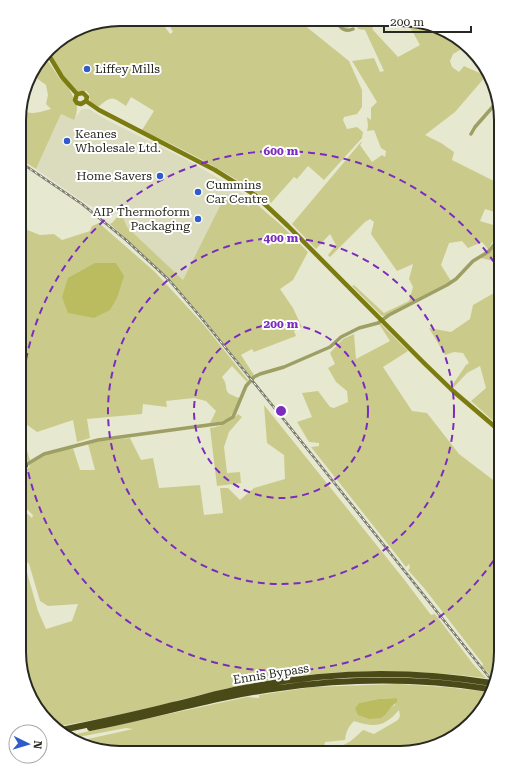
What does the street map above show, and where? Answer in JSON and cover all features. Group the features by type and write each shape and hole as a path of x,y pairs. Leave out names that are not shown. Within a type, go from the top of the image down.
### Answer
{"highway":[{"name":"Ennis Bypass","path":"66,729 250,686 305,679 352,675 394,674 448,677 489,683"},
{"name":"Ennis Bypass","path":"71,732 224,698 280,688 325,683 371,680 461,685 487,689"}],"main road":[{"path":"50,57 62,77 77,94"},
{"path":"77,94 81,93 85,95 86,101 114,119 215,170 255,195 288,226 429,368 494,426"},
{"path":"77,94 75,100 77,103 81,104 86,101"}],"street":[{"path":"340,26 348,31 353,29"},
{"path":"471,134 475,127 493,107"},
{"path":"26,465 44,454 98,440 223,423 233,417 246,386 254,377 284,367 315,354 330,347 341,337 359,328 378,323 389,315 456,279 473,261 488,252 494,245"}],"shaded area":[{"path":"89,109 107,120 185,159 225,182 252,200 204,300 127,227 121,212 110,215 85,203 36,169 61,114 74,120 81,110"},
{"path":"95,263 116,263 124,276 117,298 110,310 94,318 68,313 62,297 68,278"},
{"path":"397,698 397,702 381,718 369,719 358,715 355,708 359,703 378,699"}],"green space":[{"path":"164,26 170,34 173,32 170,26 305,26 349,61 362,90 362,107 357,114 344,117 343,120 347,129 357,127 363,132 362,138 324,180 308,166 297,179 294,177 271,203 224,172 192,154 142,130 154,111 131,97 126,106 117,100 109,99 98,107 90,101 89,94 86,91 76,91 72,87 61,72 52,55 63,45 84,33 107,27"},
{"path":"342,26 350,26 348,28 345,29"},
{"path":"357,26 372,26 373,30 398,57 420,45 413,32 408,27 425,29 436,33 462,49 453,54 450,61 452,67 459,72 464,66 482,74 484,78 455,112 425,135 454,152 452,160 494,181 494,212 485,209 480,221 494,225 494,240 488,249 482,242 468,248 462,241 449,243 441,265 451,281 385,316 382,316 352,286 354,285 384,313 409,301 413,287 409,279 413,264 397,271 371,234 374,222 370,219 365,222 330,257 328,255 336,245 330,234 316,249 292,224 361,142 360,145 372,162 382,155 385,157 386,151 381,148 374,130 367,131 367,117 371,120 371,108 377,102 352,61 374,58 380,72 384,71 365,30 358,29"},
{"path":"47,60 60,79 68,87 77,109 74,120 61,114 36,169 26,163 27,112 32,113 51,109 46,104 48,95 46,85 36,78"},
{"path":"226,194 249,207 252,200 282,226 308,252 293,280 280,289 293,308 302,327 294,331 296,336 254,352 252,349 241,355 254,375 251,378 200,314 168,278 110,224 121,212 127,227 183,280"},
{"path":"99,223 155,272 204,325 248,380 247,382 232,366 222,377 226,384 227,392 240,398 230,417 223,421 210,423 216,411 206,401 194,398 166,401 167,407 143,404 142,414 87,419 90,438 77,442 73,420 37,432 26,424 26,229 40,235 54,234 62,240 90,231 92,226"},
{"path":"494,247 494,261 481,258"},
{"path":"494,293 494,422 471,401 486,388 480,366 467,373 454,387 453,384 469,363 463,353 454,352 445,355 429,328 451,332 470,319 473,305"},
{"path":"380,323 408,351 383,367 412,411 427,413 459,454 494,481 494,659 491,676 482,666 483,664 424,588 408,570 410,568 409,564 406,567 311,447 319,446 319,443 309,442 297,422 312,417 302,393 318,391 330,407 334,408 348,402 347,391 336,382 328,368 335,364 330,353 343,339 354,334 356,359 390,341 379,324"},
{"path":"264,405 431,615 435,614 473,664 486,678 434,673 382,671 303,675 243,685 141,710 61,726 53,719 45,709 33,688 28,671 26,652 26,569 38,611 46,629 72,621 78,604 48,606 40,601 29,564 26,561 26,513 32,518 33,515 26,508 26,469 30,467 29,465 44,455 73,448 80,470 95,470 88,444 130,438 141,460 153,458 159,488 200,485 204,515 223,513 220,488 228,488 240,500 254,488 285,479 284,455 267,443"},
{"path":"238,414 242,417 229,432 224,447 227,473 240,472 241,483 217,486 210,428 226,424"},
{"path":"26,447 30,460 26,463"},
{"path":"398,684 485,692 475,709 467,719 457,727 436,739 425,743 407,746 340,746 346,744 363,730 374,734 398,720 400,716 399,710 394,716 384,723 368,725 354,721 350,725 345,740 325,742 324,746 120,746 95,743 86,740 133,729 126,728 80,737 75,734 247,697 259,698 259,695 313,687","holes":["397,698 395,705 391,707 355,708 359,703 378,699"]}],"railway":[{"path":"26,166 82,204 126,240 169,280 285,421 489,677"}],"place":[{"name":"Liffey Mills","path":"87,69"},
{"name":"Keanes Wholesale Ltd.","path":"67,141"},
{"name":"Home Savers","path":"160,176"},
{"name":"Cummins Car Centre","path":"198,192"},
{"name":"AIP Thermoform Packaging","path":"198,219"}]}
